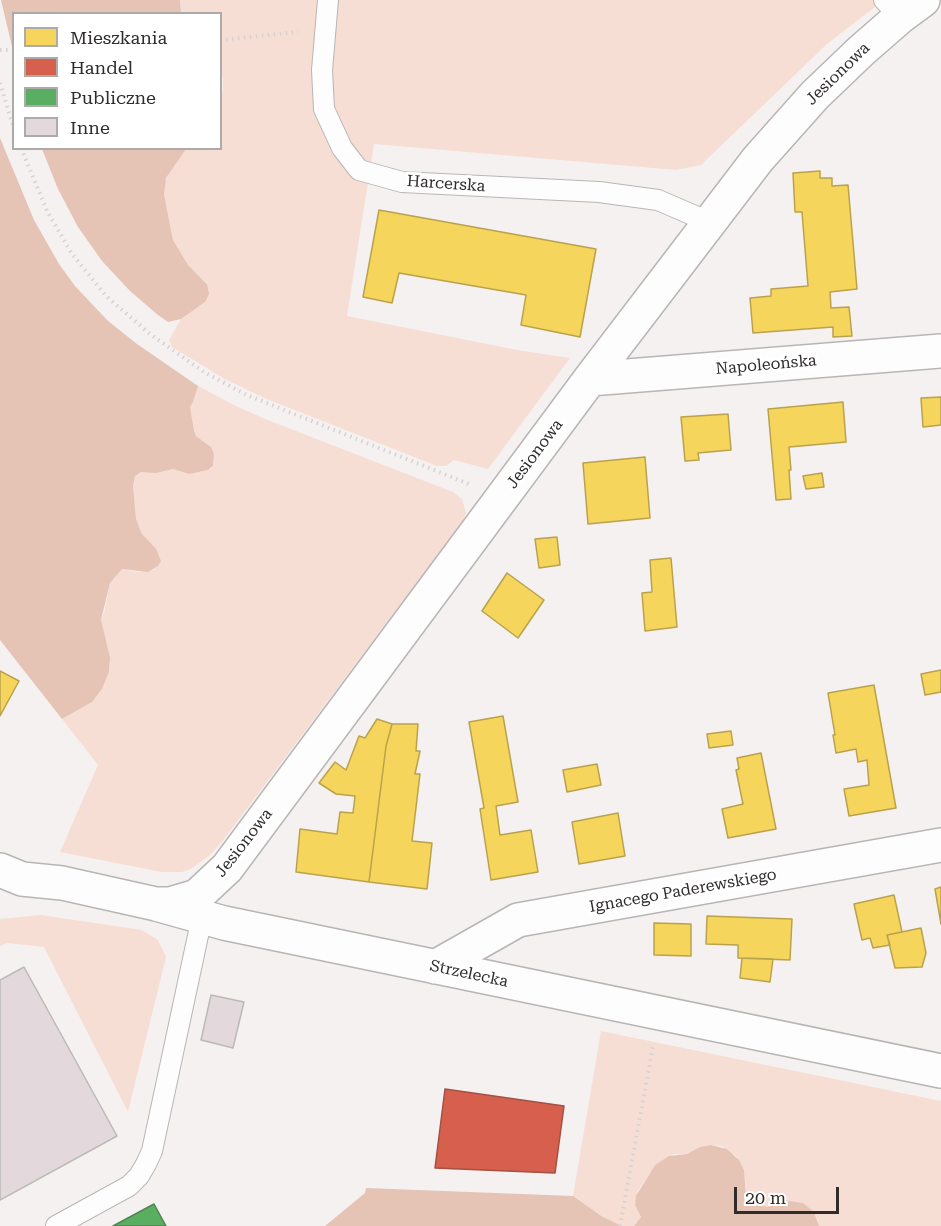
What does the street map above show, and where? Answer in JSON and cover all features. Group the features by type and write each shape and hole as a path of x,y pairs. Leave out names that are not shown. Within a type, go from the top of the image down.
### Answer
{"street":[{"name":"Jesionowa","path":"156,904 170,904 197,896 227,867 590,379 758,159 802,109 861,51 902,6"},
{"name":"Napoleońska","path":"590,379 941,351"},
{"name":"Ignacego Paderewskiego","path":"435,967 518,920 941,845"},
{"name":"Strzelecka","path":"7,878 62,883 202,917 435,967 941,1071"}],"lane":[{"name":"Harcerska","path":"328,0 322,70 324,109 342,148 359,170 402,182 598,192 658,200 709,222"},
{"path":"56,1226 129,1186 146,1164 152,1150 202,917"}],"path":[{"path":"222,40 307,32 325,33"},
{"path":"0,83 12,122"},
{"path":"22,150 55,225 88,276 122,311 181,357 247,395 467,483 501,499"},
{"path":"620,1226 659,1012"}],"shaded area":[{"path":"1,0 180,0 181,12 12,12 12,47"},
{"path":"180,0 884,0 827,44 701,165 676,170 374,144 347,316 517,350 570,358 488,469 454,460 446,466 437,466 264,398 223,378 172,347 169,340 181,319 205,302 207,283 188,265 173,240 164,184 171,168 185,150 222,150 222,12 181,12"},
{"path":"0,138 34,220 59,264 75,286 108,321 198,386 190,407 194,431 196,436 211,447 214,454 213,466 208,470 189,474 173,469 156,473 141,472 135,476 133,486 136,519 142,534 156,549 161,561 158,566 148,572 122,569 110,583 101,620 110,658 109,672 102,689 92,702 62,719 0,640"},
{"path":"42,150 185,150 166,178 164,194 173,240 188,265 207,284 209,294 205,302 181,319 168,322 158,315 130,291 102,261 78,227 58,189"},
{"path":"198,386 265,419 453,492 462,499 466,513 463,521 221,843 209,856 191,869 182,872 162,872 60,852 98,765 62,719 92,702 102,689 109,672 110,665 101,620 110,583 122,569 138,572 153,570 160,564 136,519 133,486 135,476 141,472 161,472 173,469 189,474 211,469 213,466 214,458 211,447 196,436 189,407"},
{"path":"41,915 142,930 158,940 166,957 128,1112 44,947 7,943 0,946 0,919"},
{"path":"601,1031 941,1101 941,1226 819,1226 816,1216 803,1203 785,1200 767,1207 760,1207 747,1198 744,1170 736,1156 722,1146 711,1145 700,1147 687,1154 674,1154 655,1165 638,1191 635,1205 641,1217 634,1226 622,1226 608,1220 573,1196"},
{"path":"711,1145 727,1149 739,1160 744,1170 746,1195 754,1204 767,1207 785,1200 803,1203 814,1212 819,1226 634,1226 641,1217 635,1205 636,1196 655,1165 669,1156 687,1154 700,1147"},
{"path":"366,1188 573,1196 603,1217 622,1226 325,1226 365,1193"}],"building: Mieszkania":[{"path":"820,171 820,178 832,178 832,186 848,185 857,289 830,292 831,308 849,307 852,336 833,337 833,327 753,333 750,298 771,296 771,289 808,286 802,212 795,212 793,173"},
{"path":"379,210 596,249 580,337 521,325 526,295 399,273 392,303 363,297"},
{"path":"941,397 941,425 923,427 921,398"},
{"path":"843,402 846,442 789,447 791,499 776,500 768,409"},
{"path":"728,414 731,450 698,453 699,460 685,461 681,417"},
{"path":"645,457 650,518 588,524 583,463"},
{"path":"822,473 824,487 806,489 803,476"},
{"path":"557,537 560,565 539,568 535,539"},
{"path":"671,558 677,627 645,631 642,593 652,592 650,560"},
{"path":"507,573 544,600 518,638 482,611"},
{"path":"941,670 941,692 925,695 921,674"},
{"path":"0,671 19,681 0,716"},
{"path":"874,685 896,808 849,816 844,789 869,785 867,760 858,762 856,749 836,753 828,693"},
{"path":"503,716 518,802 496,806 500,835 531,830 538,872 491,880 480,809 484,808 469,722"},
{"path":"377,719 392,724 386,746 369,882 296,872 300,829 337,834 340,812 353,813 355,796 336,794 319,783 335,762 346,770 359,736 365,738"},
{"path":"392,724 418,724 416,751 420,751 415,774 420,774 412,841 432,843 427,889 369,882 386,746"},
{"path":"731,731 733,745 709,748 707,734"},
{"path":"761,753 776,829 728,838 722,809 743,804 736,770 739,769 737,758"},
{"path":"597,764 601,785 567,792 563,770"},
{"path":"618,813 625,856 579,864 572,822"},
{"path":"941,887 941,924 935,889"},
{"path":"894,895 902,932 887,935 890,945 873,948 870,938 862,940 854,904"},
{"path":"707,916 792,919 790,960 738,958 738,945 706,944"},
{"path":"654,923 691,924 691,956 654,955"},
{"path":"921,928 926,953 922,967 895,968 887,935"},
{"path":"742,958 773,959 770,982 740,978"}],"building: Handel":[{"path":"445,1089 564,1106 555,1173 435,1168"}],"building: Publiczne":[{"path":"154,1204 166,1226 113,1226"}],"building: Inne":[{"path":"24,967 117,1136 0,1200 0,980"},
{"path":"211,995 244,1002 233,1048 201,1040"}]}
